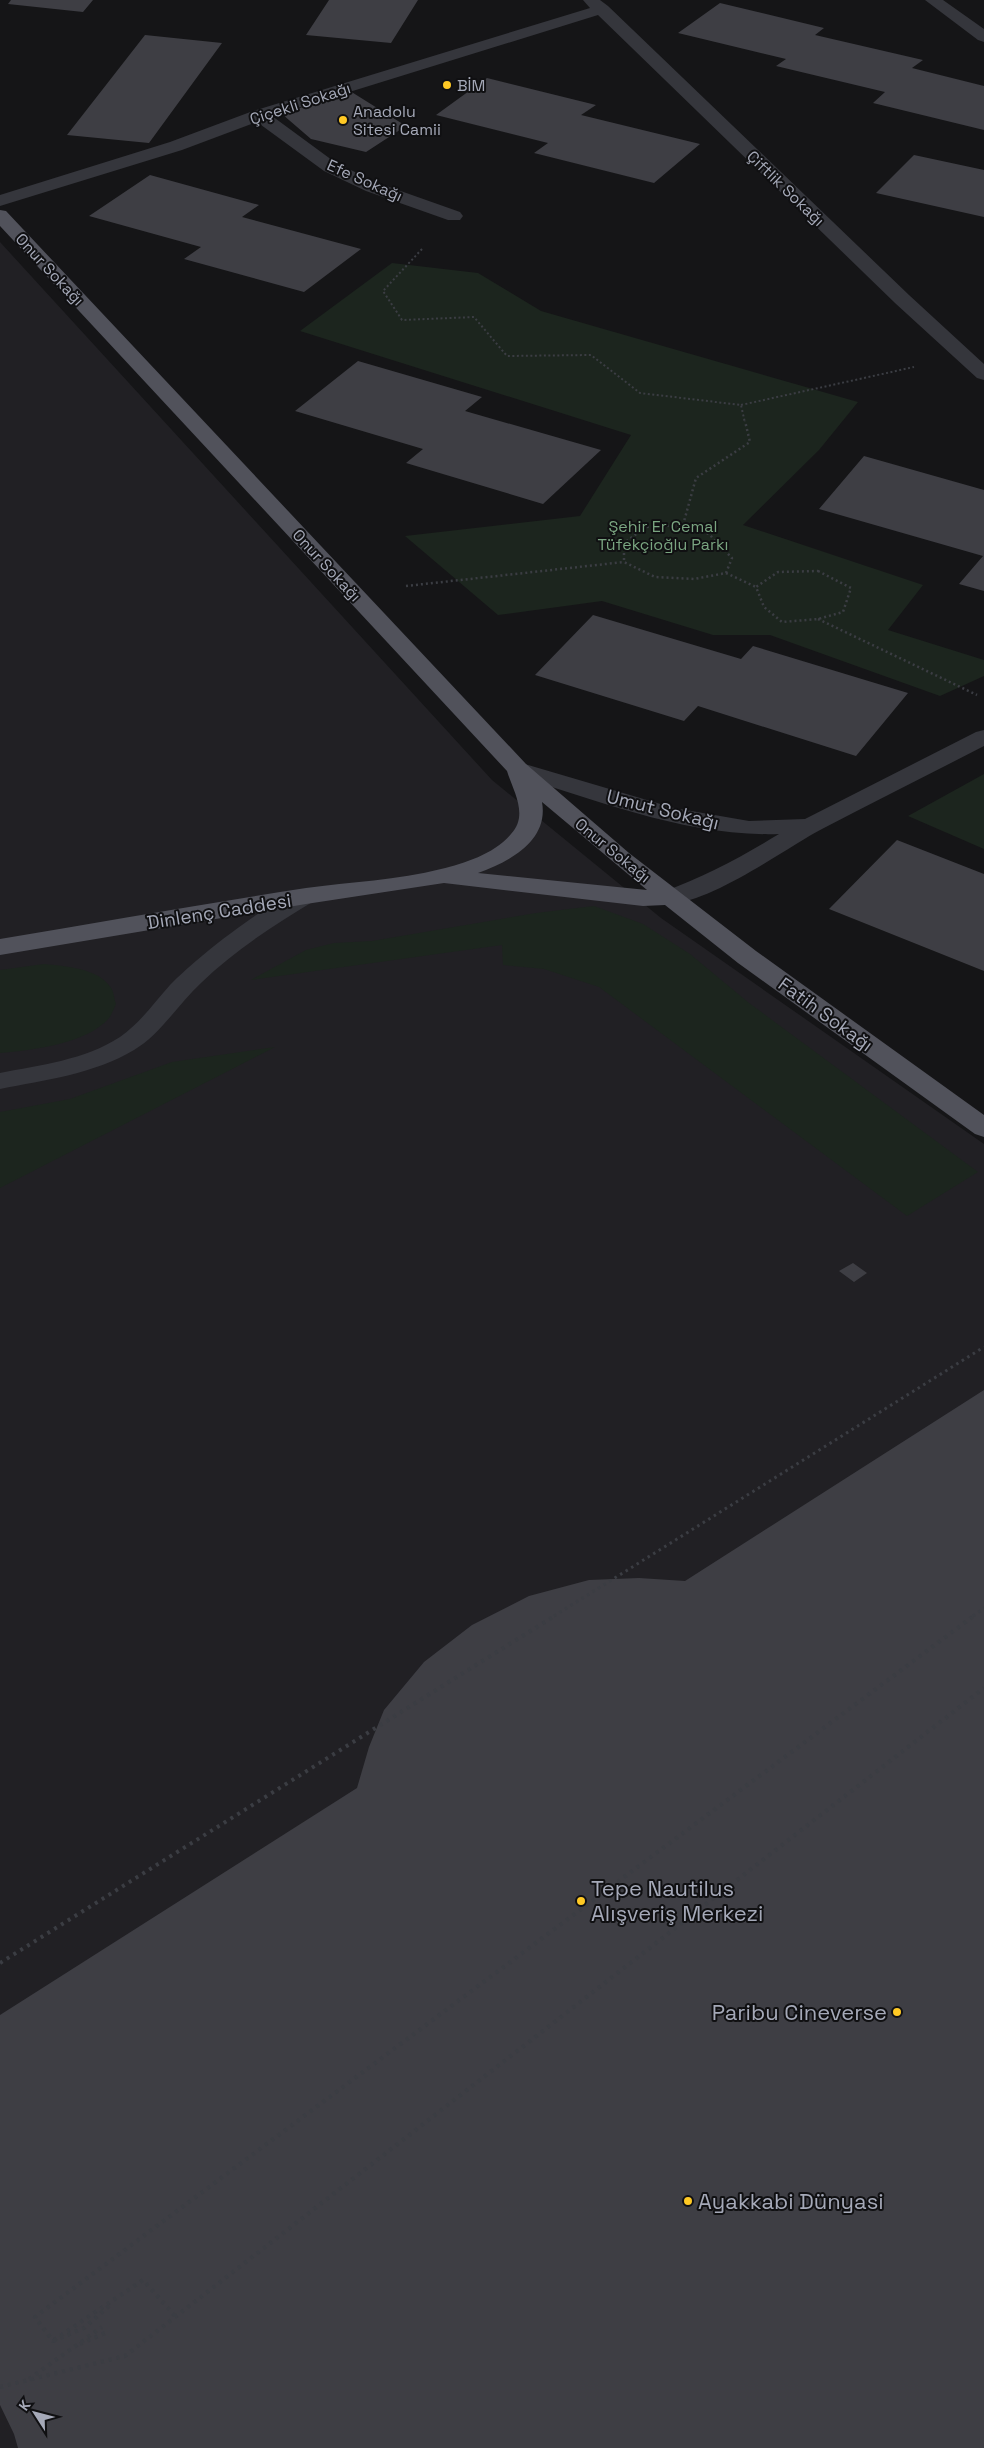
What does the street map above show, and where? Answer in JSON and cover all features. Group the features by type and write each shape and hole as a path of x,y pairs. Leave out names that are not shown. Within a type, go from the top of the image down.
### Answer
{"main road":[{"name":"Onur Sokağı","path":"0,215 518,769 620,858 671,897"},
{"name":"Dinlenç Caddesi","path":"0,947 306,896 438,877 482,864 511,848 525,834 531,821 532,808 518,769"},
{"name":"Dinlenç Caddesi","path":"438,877 477,879 643,898 671,897"},
{"name":"Fatih Sokağı","path":"671,897 746,957 984,1128"}],"street":[{"path":"932,0 984,37"},
{"name":"Çiçekli Sokağı","path":"0,201 176,146 259,116 596,4"},
{"name":"Çiftlik Sokağı","path":"596,4 902,299 984,374"},
{"name":"Efe Sokağı","path":"259,116 330,167 372,186 454,216"},
{"name":"Umut Sokağı","path":"671,897 710,883 739,869 811,825 984,737"},
{"name":"Umut Sokağı","path":"518,769 671,815 749,828 811,825"}],"lane":[{"path":"0,1081 71,1067 118,1049 144,1030 180,989 231,946 262,921 306,896"}],"path":[{"path":"454,216 383,291 402,320 474,317 508,356 591,354 640,393 741,405 964,356"},
{"path":"683,525 696,478 750,442 741,405"},
{"path":"624,562 624,543 646,527 683,525 709,534 722,544 732,558 726,573"},
{"path":"352,592 624,562 655,578 694,579 726,573 756,587 764,607 782,622 818,619 843,612 851,588 818,571 778,572 756,587"},
{"path":"818,619 984,698"},
{"path":"0,1963 984,1347"},
{"path":"53,2341 34,2317 984,1608"},
{"path":"0,2387 125,2356 984,1688"},
{"path":"53,2341 73,2337 143,2280 176,2317"},
{"path":"53,2341 94,2313 109,2306"},
{"path":"27,2380 102,2327"},
{"path":"76,2347 105,2333"}],"shaded area":[{"path":"0,242 492,780 661,918 984,1144 984,2448 0,2448"}],"green space":[{"name":"Şehir Er Cemal Tüfekçioğlu Parkı","path":"392,263 478,273 541,311 858,402 819,450 743,525 923,585 888,630 984,660 984,676 940,696 770,635 713,635 602,601 498,615 405,536 580,516 631,435 300,331"},
{"path":"984,774 984,849 908,816"},
{"path":"594,906 643,924 690,954 749,1003 978,1172 907,1216 599,987 544,969 503,965 502,945 251,980 306,950 334,943 372,941 536,913"},
{"path":"44,964 80,969 90,972 105,981 113,991 116,1004 112,1013 99,1027 73,1040 27,1050 0,1053 0,970"},
{"path":"275,1047 0,1188 0,1112 70,1099 172,1062"}],"building":[{"path":"11,0 93,0 83,12 8,4"},
{"path":"329,0 418,0 391,43 306,35"},
{"path":"720,3 824,28 815,35 923,60 912,68 984,86 984,130 873,103 885,92 776,66 786,59 678,33"},
{"path":"145,35 222,43 149,143 67,135"},
{"path":"487,78 596,105 581,115 700,144 654,183 534,153 548,143 436,115"},
{"name":"Anadolu Sitesi Camii","path":"350,91 406,126 366,152 311,139 282,114"},
{"path":"914,155 984,170 984,217 876,193"},
{"path":"150,175 259,205 242,217 361,249 304,292 184,259 201,247 89,216"},
{"path":"358,361 482,397 465,411 601,450 543,504 406,463 423,449 295,411"},
{"path":"864,456 984,490 984,591 959,584 983,556 819,509"},
{"path":"593,615 741,659 753,646 908,693 856,756 698,706 684,721 535,675"},
{"path":"897,840 984,874 984,971 829,909"},
{"path":"853,1263 867,1273 854,1282 839,1271"},
{"name":"Tepe Nautilus Alışveriş Merkezi","path":"984,1390 984,2448 18,2448 14,2434 0,2405 0,2015 357,1788 369,1747 384,1710 424,1662 472,1625 529,1596 589,1580 639,1578 685,1581"}],"place":[{"name":"BİM","path":"447,85"},
{"name":"Anadolu Sitesi Camii","path":"343,120"},
{"name":"Tepe Nautilus Alışveriş Merkezi","path":"581,1901"},
{"name":"Paribu Cineverse","path":"897,2012"},
{"name":"Ayakkabi Dünyasi","path":"688,2201"}]}
